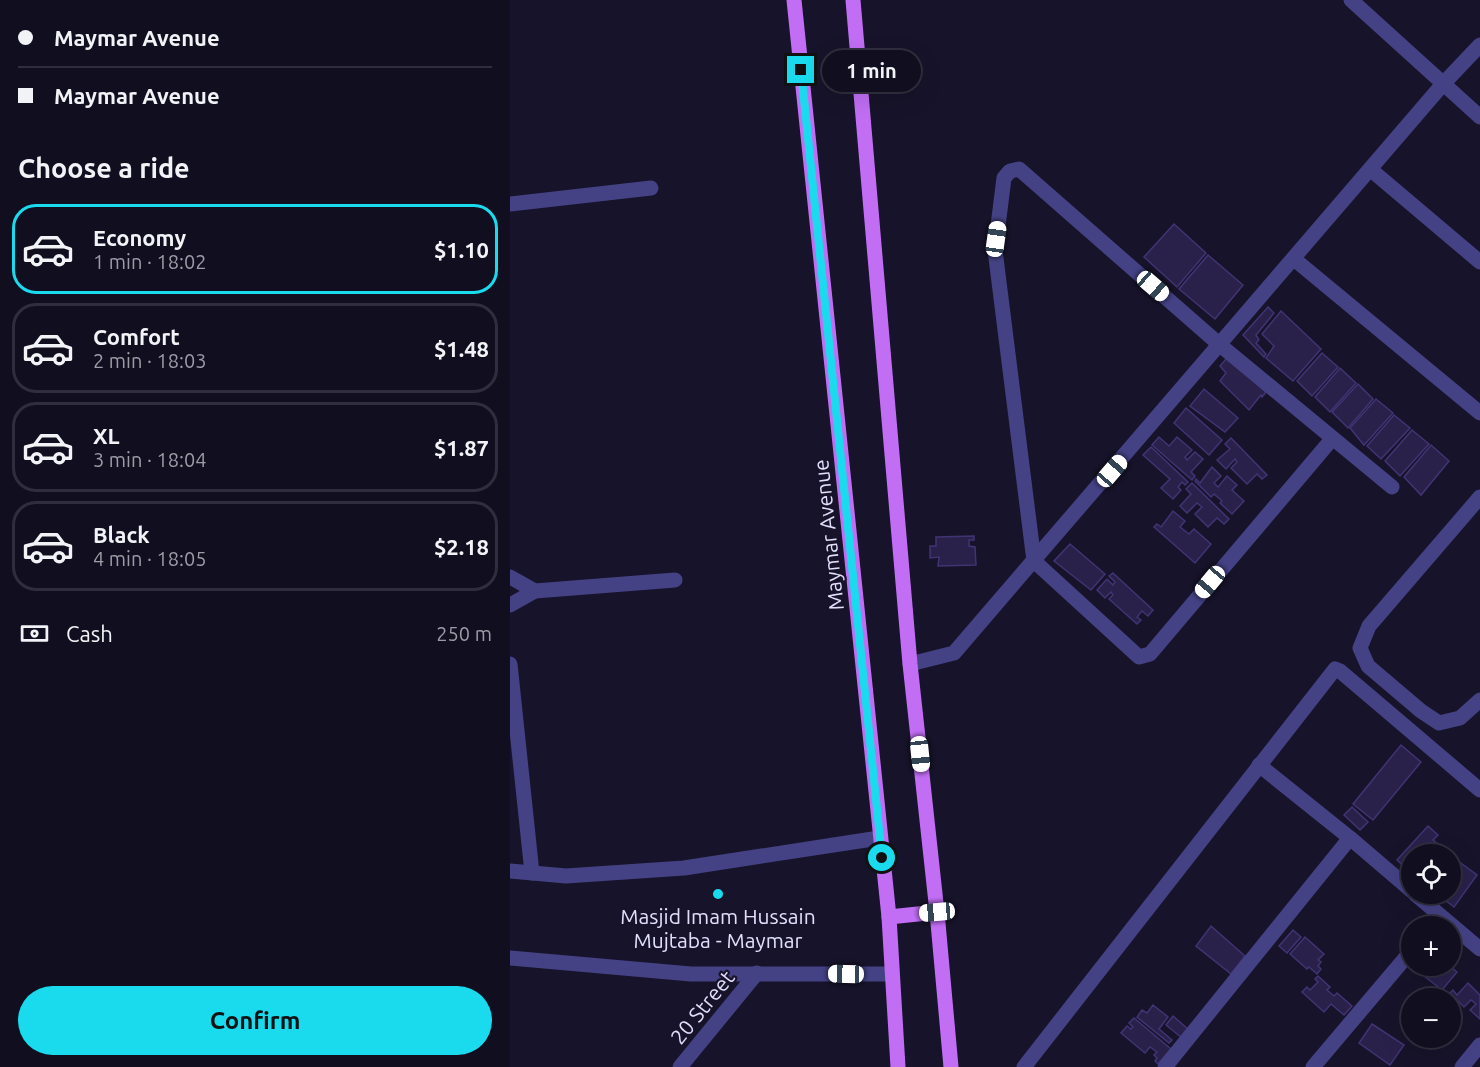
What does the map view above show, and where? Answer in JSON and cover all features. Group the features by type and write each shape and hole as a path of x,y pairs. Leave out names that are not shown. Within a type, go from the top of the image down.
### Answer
{"main road":[{"name":"Maymar Avenue","path":"794,0 879,838 889,916 898,1067"},
{"path":"853,0 910,664 951,1067"},
{"path":"889,916 937,912"}],"street":[{"path":"1351,0 1480,117"},
{"path":"910,664 954,653 1443,84 1480,45"},
{"path":"1332,438 1150,654 1139,657 1034,561 995,250 1004,178 1010,171 1019,169 1220,345 1392,487"},
{"path":"1371,169 1480,262"},
{"path":"510,204 651,188"},
{"path":"1294,259 1480,413"},
{"path":"1480,497 1369,626 1360,648 1368,666 1421,711 1439,723 1460,718 1480,700"},
{"path":"510,578 535,591"},
{"path":"510,605 535,591 675,580"},
{"path":"510,664 532,873"},
{"path":"1024,1067 1335,669 1480,789"},
{"path":"1259,765 1401,883"},
{"path":"510,871 566,876 684,868 879,838"},
{"path":"1165,1067 1350,838"},
{"path":"1422,904 1431,916"},
{"path":"1461,937 1480,949"},
{"path":"510,958 691,974 891,974"},
{"path":"1314,1067 1401,963"},
{"name":"20 Street","path":"680,1067 757,973"},
{"path":"1462,1067 1480,1045"}],"building":[{"path":"1174,224 1206,253 1177,287 1144,257"},
{"path":"1208,255 1243,285 1215,319 1179,289"},
{"path":"1268,307 1274,313 1256,335 1259,340 1256,343 1266,354 1264,357 1243,335"},
{"path":"1281,311 1321,349 1293,381 1266,358 1274,346 1262,334"},
{"path":"1322,353 1338,367 1312,396 1297,381"},
{"path":"1227,358 1266,392 1249,410 1220,381 1226,373 1220,366"},
{"path":"1340,368 1356,383 1330,412 1315,397"},
{"path":"1358,384 1373,399 1348,428 1332,412"},
{"path":"1204,389 1238,418 1225,432 1190,406"},
{"path":"1376,399 1393,413 1364,445 1350,428"},
{"path":"1186,408 1222,440 1209,455 1174,423"},
{"path":"1394,415 1410,428 1381,459 1367,446"},
{"path":"1412,430 1429,444 1400,476 1385,461"},
{"path":"1159,437 1169,446 1177,437 1192,450 1185,457 1187,460 1195,452 1203,459 1191,472 1195,476 1192,480 1152,445"},
{"path":"1231,438 1267,475 1262,479 1257,474 1247,484 1231,468 1237,462 1235,459 1226,469 1217,460 1230,449 1225,444"},
{"path":"1431,445 1449,461 1421,495 1404,477"},
{"path":"1151,447 1188,482 1185,485 1182,482 1178,487 1181,490 1173,499 1161,488 1170,479 1143,455"},
{"path":"1212,467 1221,476 1214,483 1218,487 1227,476 1237,485 1232,490 1244,501 1232,514 1220,503 1222,501 1214,494 1211,497 1195,481 1196,479 1200,483"},
{"path":"1192,483 1229,519 1224,524 1217,518 1208,527 1195,514 1202,507 1197,503 1187,513 1180,506 1191,494 1186,489"},
{"path":"1173,511 1185,521 1180,527 1189,534 1194,529 1211,544 1195,563 1154,527 1157,524 1161,527"},
{"path":"974,536 974,540 969,540 969,546 975,547 976,565 938,566 939,557 930,558 930,546 936,546 936,537"},
{"path":"1070,544 1105,574 1091,590 1054,561"},
{"path":"1113,573 1153,610 1148,616 1142,611 1137,617 1141,620 1137,624 1109,599 1113,595 1111,592 1105,598 1097,590 1107,579 1113,585 1115,582 1109,576"},
{"path":"1401,745 1421,762 1373,820 1353,804"},
{"path":"1352,807 1368,822 1360,830 1344,815"},
{"path":"1428,826 1438,835 1433,840 1438,844 1412,844"},
{"path":"1461,863 1477,875 1461,897"},
{"path":"1211,926 1245,956 1231,974 1196,946"},
{"path":"1293,930 1301,937 1287,953 1279,946"},
{"path":"1305,937 1324,954 1318,960 1321,962 1318,966 1321,969 1317,974 1309,967 1307,969 1290,954"},
{"path":"1318,976 1330,987 1327,990 1334,996 1337,993 1352,1006 1344,1015 1331,1004 1324,1012 1302,992 1307,987 1310,990 1318,982 1315,979"},
{"path":"1424,976 1454,976 1444,988 1439,988"},
{"path":"1468,983 1480,995 1480,1019 1470,1010 1476,1004 1471,1000 1464,1007 1461,1004 1461,991"},
{"path":"1153,1005 1168,1017 1159,1029 1172,1040 1169,1043 1137,1017 1142,1010 1147,1013"},
{"path":"1173,1016 1189,1030 1182,1038 1166,1025"},
{"path":"1134,1018 1171,1049 1158,1064 1154,1055 1157,1052 1150,1047 1145,1053 1121,1033 1127,1026 1131,1029 1133,1027 1129,1023"},
{"path":"1372,1024 1401,1043 1402,1048 1390,1065 1359,1043"}],"place":[{"name":"Masjid Imam Hussain Mujtaba - Maymar","path":"718,894"}],"route":[{"path":"801,70 882,858"}]}
